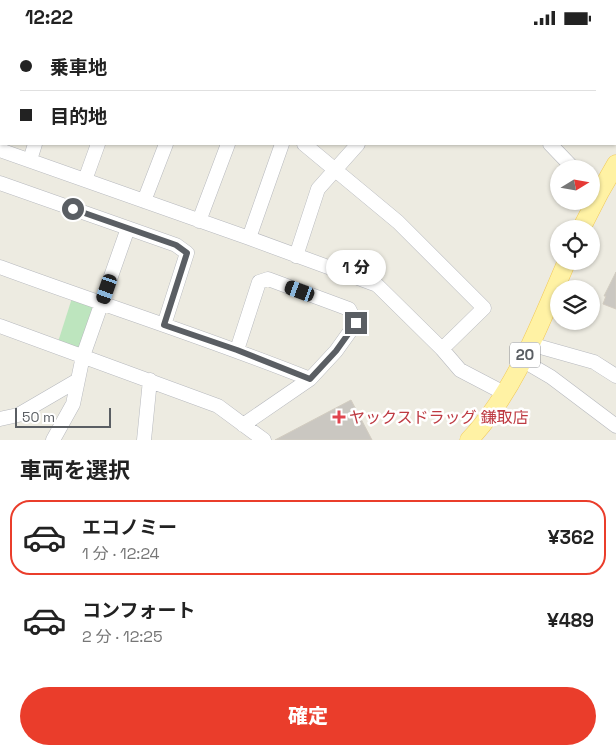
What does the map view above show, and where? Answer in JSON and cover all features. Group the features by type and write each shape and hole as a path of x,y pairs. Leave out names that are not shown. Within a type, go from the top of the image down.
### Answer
{"main road":[{"path":"600,182 616,164"},
{"name":"20","path":"469,440 486,420 504,393 526,352 563,270"}],"street":[{"path":"30,161 35,145"},
{"path":"85,180 98,145"},
{"path":"144,201 166,145"},
{"path":"198,221 228,145"},
{"path":"249,238 282,145"},
{"path":"305,145 398,223 484,308 442,349"},
{"path":"296,256 318,189 357,145"},
{"path":"551,145 565,160"},
{"path":"0,151 377,285 442,349 460,370 504,393"},
{"path":"0,183 176,245 187,253 164,325"},
{"path":"53,440 73,404 83,356 128,228"},
{"path":"0,267 102,305 237,350 310,379"},
{"path":"237,350 259,282 268,279 349,309 356,323 336,351 310,379 244,425"},
{"path":"0,326 218,406 264,440"},
{"path":"526,352 594,362 616,375"},
{"path":"526,352 551,377 616,426"},
{"path":"0,419 18,415 78,380"},
{"path":"144,440 150,380"}],"green space":[{"path":"72,298 92,305 95,309 82,345 76,348 58,342"}],"building":[{"path":"616,272 616,309 603,304 606,296 604,296"},
{"name":"ヤックスドラッグ 鎌取店","path":"351,400 372,440 275,440"}],"place":[{"name":"ヤックスドラッグ 鎌取店","path":"339,417"}],"route":[{"path":"73,209 176,245 187,253 164,325 237,350 310,379 336,351 356,323"}]}
